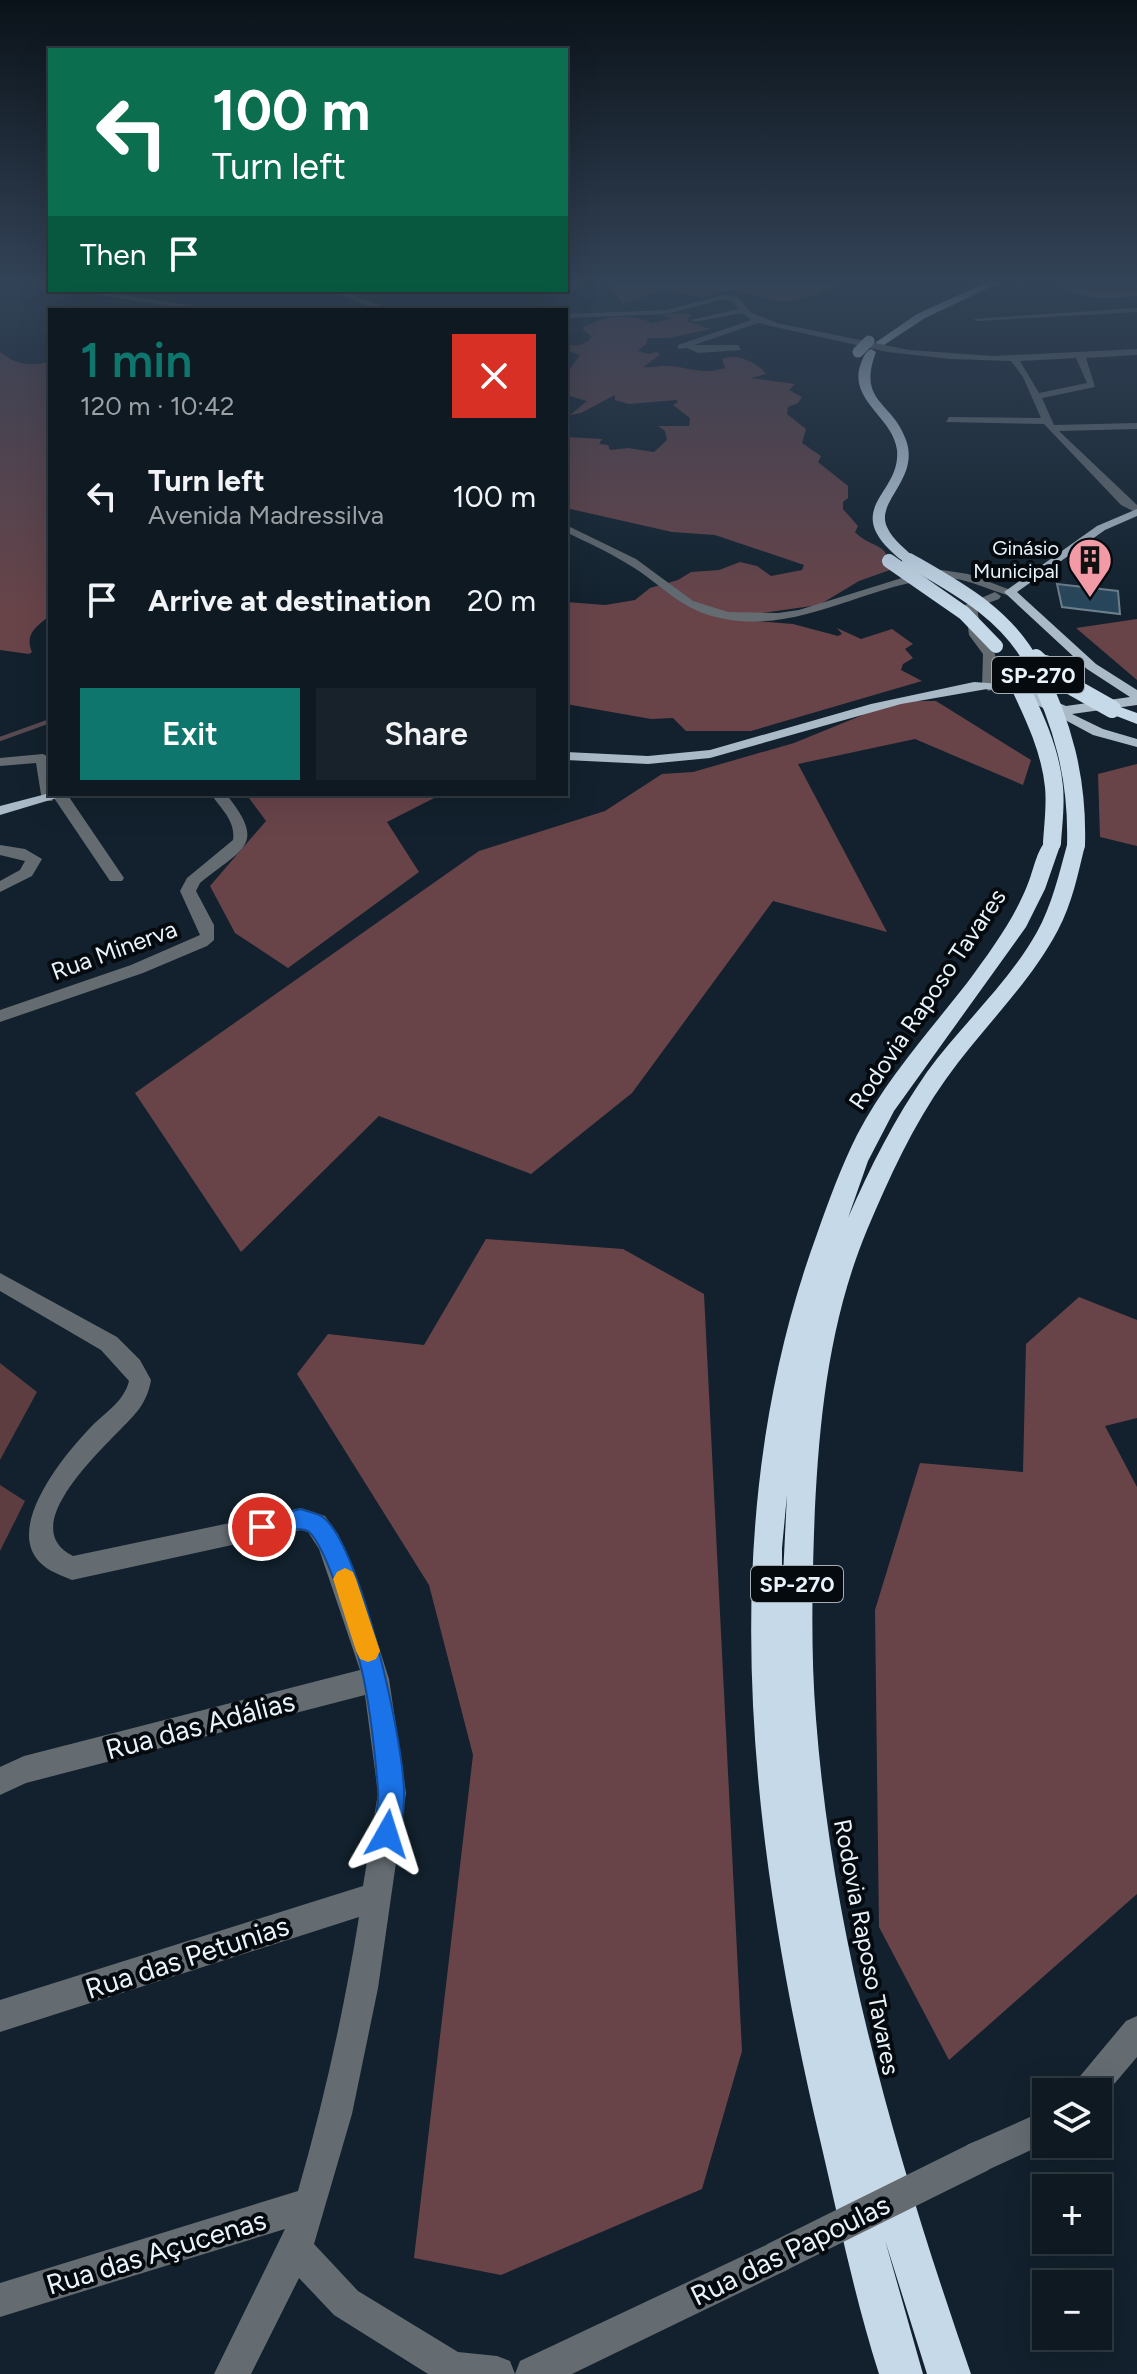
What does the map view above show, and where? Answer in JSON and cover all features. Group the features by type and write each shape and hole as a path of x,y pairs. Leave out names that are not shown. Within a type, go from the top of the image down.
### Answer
{"highway":[{"path":"853,391 855,398 880,429 888,452"},
{"name":"Rodovia Raposo Tavares","path":"865,391 894,429 903,454 897,476 881,502 878,522 881,534 909,560 984,606 1020,639 1064,730 1071,752 1078,807 1064,844 1010,936 904,1077 852,1171 822,1243 805,1297 773,1464 766,1563 767,1673 782,1859 825,2088 901,2374"},
{"name":"Rodovia Raposo Tavares","path":"877,549 889,561 964,613 1010,665 1031,707 1049,762 1064,844 1062,898 1048,931 1020,974 937,1075 906,1123 849,1242 827,1311 812,1387 803,1468 797,1587 801,1747 823,1905 869,2114 922,2296 949,2374"},
{"path":"1020,639 1066,683 1137,719"}],"main road":[{"path":"1010,592 1036,594 1042,569 1101,528 1137,511"},
{"name":"SP-270","path":"1010,592 1109,682 1137,695"},
{"name":"SP-270","path":"1036,594 1052,627"},
{"path":"1109,682 1110,705"},
{"path":"568,756 643,759 727,751 897,701 989,687"},
{"name":"SP-270","path":"989,687 1021,691 1098,732 1137,743"},
{"path":"1048,707 1092,709 1137,701"},
{"path":"1092,709 1092,722 1098,732"},
{"path":"0,811 56,796"}],"street":[{"path":"1031,391 1048,425 1125,503 1137,511"},
{"path":"1035,397 1065,391"},
{"path":"949,420 1137,426"},
{"path":"569,532 632,561 689,604 727,616 778,617 801,613 909,580 942,574 1010,592"},
{"path":"989,687 989,654 975,635 971,605 1010,592"},
{"path":"0,762 43,758 48,773"},
{"path":"56,796 116,878"},
{"name":"Rua Minerva","path":"0,1016 137,969 201,942 208,936 209,928 192,903 188,891 193,881 240,842 243,834 243,827 220,796"},
{"path":"0,850 20,852 34,859 26,873 0,887"},
{"path":"0,1281 85,1328 134,1368 140,1380 139,1388 120,1414 98,1435 39,1515 40,1547 51,1563 72,1568 301,1519 316,1524 329,1542 345,1581 376,1679 392,1793 348,2069 311,2204 295,2249 232,2374"},
{"name":"Rua das Adálias","path":"12,1776 376,1679"},
{"name":"Rua das Petunias","path":"0,2016 375,1897"},
{"path":"1099,2078 1137,2032"},
{"name":"Rua das Papoulas","path":"533,2374 1032,2132"},
{"name":"Rua das Açucenas","path":"0,2300 311,2204"},
{"path":"295,2249 346,2303 453,2369 497,2374"}],"shaded area":[{"path":"0,391 48,391 48,617 31,635 32,652 0,650"},
{"path":"568,391 790,391 802,397 798,403 788,407 787,414 806,429 802,443 821,456 818,462 848,486 848,498 843,502 843,509 858,526 855,532 883,550 890,570 859,581 819,605 762,613 754,621 793,624 838,636 842,634 837,628 861,639 892,629 913,644 905,649 913,658 903,664 901,670 922,681 751,731 686,731 673,718 651,719 568,704 568,602 605,605 635,600 650,588 678,580 691,572 719,570 740,562 757,566 771,576 802,570 804,565 715,535 672,532 568,508 568,437 602,439 599,444 608,445 610,450 628,448 654,452 667,440 665,431 658,426 689,426 690,418 673,405 678,402 676,400 629,404 615,400 615,395 581,413 570,415 587,401 568,396"},
{"path":"1137,619 1137,680 1076,628"},
{"path":"897,701 936,701 1031,760 1023,785 915,739 798,764 887,932 773,901 632,1093 531,1174 379,1116 241,1252 135,1093 479,851 605,811 662,774 693,772 794,743"},
{"path":"1137,764 1137,846 1100,837 1098,774"},
{"path":"247,796 438,796 387,822 419,872 288,968 235,933 210,886 266,821"},
{"path":"486,1239 623,1249 704,1294 742,2051 702,2189 501,2275 414,2258 473,1755 429,1585 297,1374 328,1334 424,1345"},
{"path":"1079,1297 1137,1320 1137,1418 1105,1426 1137,1487 1137,1894 949,2060 879,1927 875,1610 920,1463 1023,1472 1026,1344"},
{"path":"0,1363 37,1392 0,1460"},
{"path":"0,1485 25,1501 0,1551"}],"building":[{"name":"Ginásio Municipal","path":"1057,584 1118,591 1120,614 1062,607"}],"waterway":[{"path":"0,739 48,722"}],"slow traffic":[{"path":"345,1579 368,1651"}],"place":[{"name":"Ginásio Municipal","path":"1090,599"}],"route":[{"path":"262,1527 301,1519 316,1524 329,1542 345,1581 376,1679 392,1793 387,1834"}]}
